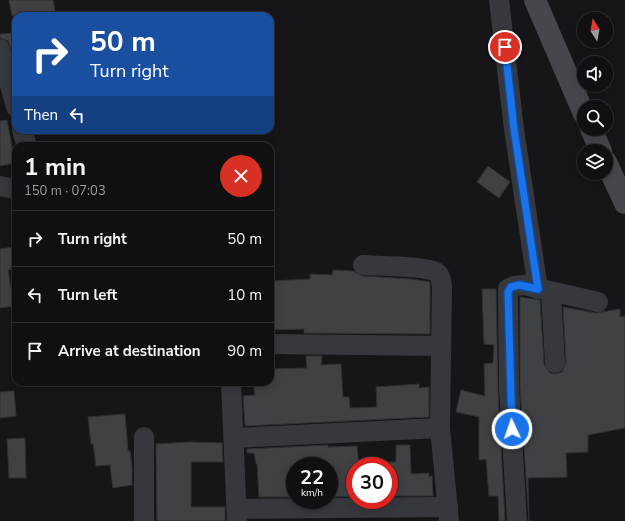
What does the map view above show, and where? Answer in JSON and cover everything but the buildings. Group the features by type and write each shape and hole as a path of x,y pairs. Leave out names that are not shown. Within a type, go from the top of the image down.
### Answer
{"main road":[{"path":"535,0 578,100"},
{"path":"613,177 625,203"}],"street":[{"path":"499,0 514,129 545,291 555,363"},
{"path":"0,49 12,92"},
{"path":"0,186 12,188"},
{"path":"231,386 235,438 237,515 448,514 440,428 442,286 440,275 436,272 423,269 363,265"},
{"path":"517,521 509,388 508,292 511,287 519,285 598,302"},
{"path":"274,344 441,346"},
{"path":"235,438 440,428"},
{"path":"144,437 144,521"}],"route":[{"path":"505,47 514,129 538,289 519,285 508,289 509,388 512,429"}]}
